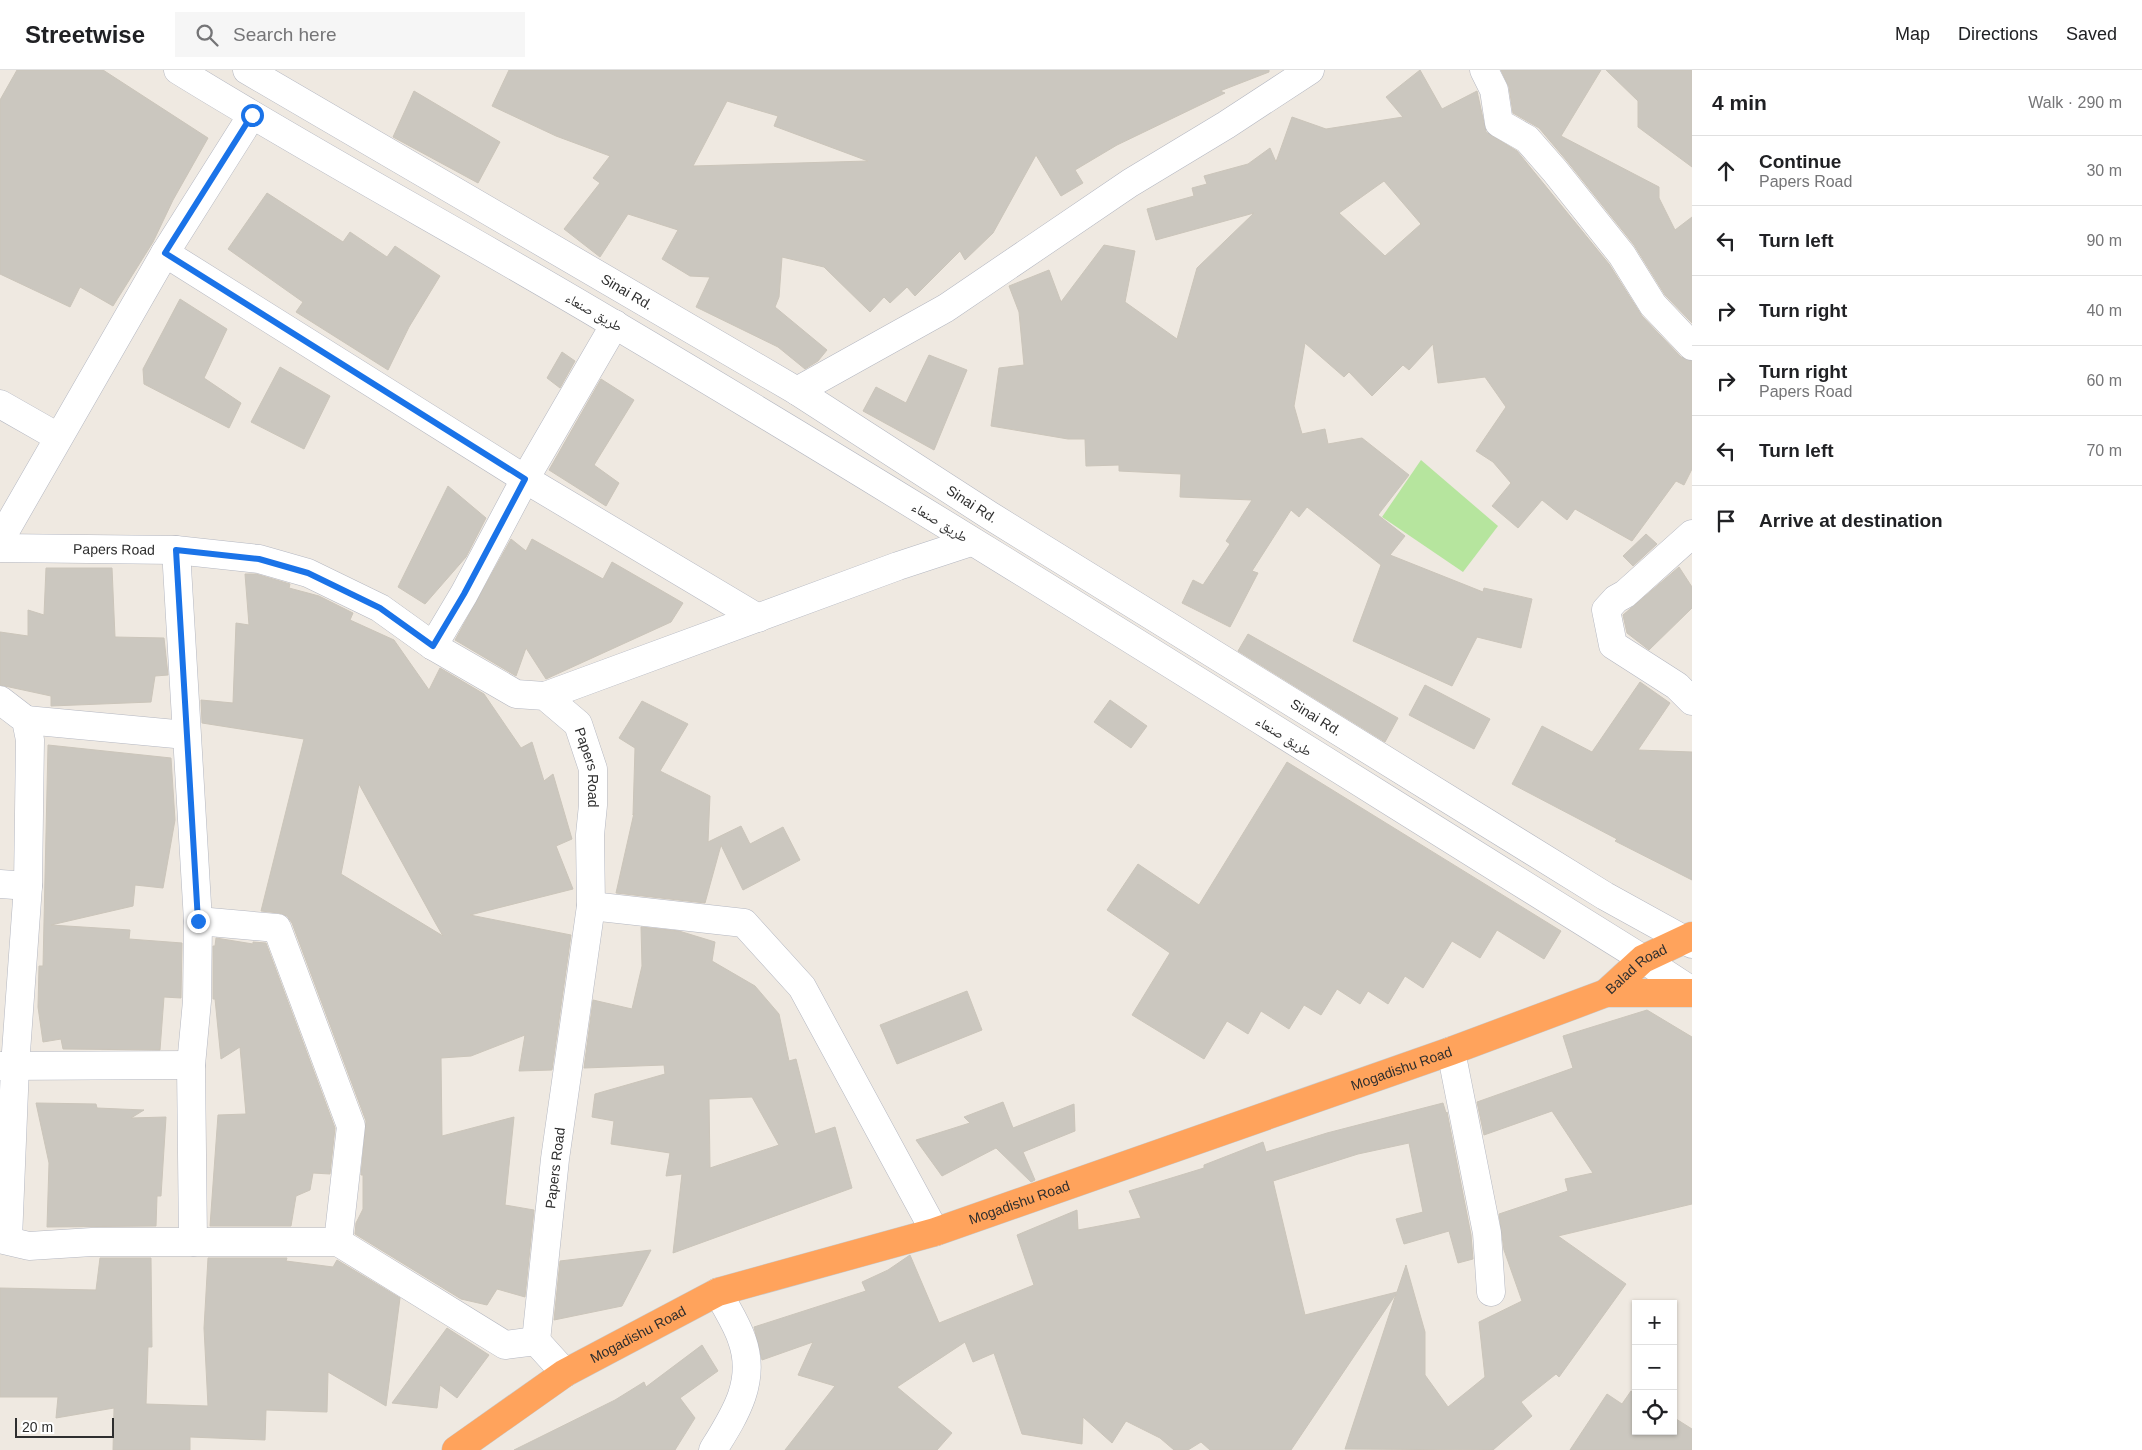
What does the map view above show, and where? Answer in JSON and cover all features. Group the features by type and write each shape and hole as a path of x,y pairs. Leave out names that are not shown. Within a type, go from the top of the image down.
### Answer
{"highway":[{"name":"Balad Road","path":"1606,993 1643,958 1689,940"},
{"name":"Balad Road","path":"1606,993 1692,992"},
{"name":"Mogadishu Road","path":"456,1450 565,1374 718,1292 935,1232 1451,1051 1606,993"}],"street":[{"name":"طريق صنعاء","path":"178,70 252,115 615,324 1643,958 1692,992"},
{"path":"219,95 233,70"},
{"path":"797,391 946,308 1130,183 1226,125 1310,70"},
{"path":"1484,70 1494,90 1499,123 1528,139 1622,255 1653,305 1692,346"},
{"name":"Sinai Rd.","path":"265,75 797,391 989,515 1605,896 1689,940"},
{"path":"0,540 165,253 252,115"},
{"path":"165,253 525,479 758,618"},
{"path":"433,646 464,594 525,479 615,324"},
{"path":"0,404 58,437"},
{"path":"1692,534 1625,594 1616,599 1606,610 1613,645 1677,686 1692,701"},
{"path":"545,696 898,566 971,542"},
{"name":"Papers Road","path":"0,548 176,550 259,559 308,573 380,608 433,646 516,694 545,696 578,724 593,770 593,805 590,835 591,906 555,1159 536,1341"},
{"path":"176,550 198,921 198,1001 191,1065 193,1242"},
{"path":"0,700 26,720 186,735"},
{"path":"26,720 30,740 28,886 8,1066 4,1239 29,1246 92,1242 338,1242 505,1345 536,1341 565,1374"},
{"path":"0,884 28,886"},
{"path":"591,906 744,923 802,987 935,1232"},
{"path":"198,921 277,928 351,1126 338,1242"},
{"path":"1451,1051 1487,1233 1491,1292"},
{"path":"8,1066 191,1065"},
{"path":"713,1450 738,1409 748,1366 742,1340 718,1292"}],"green space":[{"path":"1421,460 1498,526 1463,572 1382,517"}],"building":[{"path":"17,70 103,70 208,138 173,200 153,242 113,306 80,287 70,307 0,274 0,100"},
{"path":"509,70 1269,70 1269,72 1220,91 1225,93 1117,145 1075,170 1083,183 1061,196 1036,155 993,233 965,260 960,251 915,296 907,287 890,303 884,297 870,312 824,267 782,257 779,297 775,307 827,350 818,361 805,369 778,347 696,307 710,277 690,276 662,259 678,230 628,214 600,257 564,229 600,183 593,178 610,156 556,136 492,106","holes":["727,101 778,116 774,126 868,161 693,166"]},
{"path":"1420,70 1442,109 1477,91 1486,132 1517,151 1609,264 1642,316 1681,357 1692,361 1692,469 1684,485 1676,481 1632,541 1575,509 1567,520 1542,500 1518,528 1492,506 1511,483 1493,462 1476,451 1506,407 1485,377 1438,383 1433,344 1409,370 1403,365 1372,396 1349,372 1344,377 1305,343 1294,406 1302,434 1325,429 1328,444 1362,438 1409,475 1378,515 1405,536 1390,555 1483,592 1484,588 1532,599 1521,648 1477,637 1452,686 1353,641 1381,565 1307,507 1299,517 1291,510 1252,571 1258,573 1230,627 1182,603 1193,580 1203,585 1230,544 1226,541 1252,500 1180,497 1181,474 1119,471 1119,465 1086,466 1085,439 1068,439 991,426 999,368 1024,365 1019,312 1009,286 1049,270 1061,302 1104,245 1135,251 1125,302 1177,339 1197,268 1254,213 1156,240 1147,209 1194,196 1192,188 1207,184 1204,176 1248,164 1270,148 1276,162 1292,117 1326,129 1403,117 1386,97","holes":["1384,181 1421,224 1385,256 1339,213"]},
{"path":"1501,70 1601,70 1561,136 1659,187 1659,198 1675,230 1692,217 1692,323 1665,295 1634,245 1539,128 1513,113 1509,87"},
{"path":"1606,70 1692,70 1692,167 1638,127 1638,101"},
{"path":"414,91 500,142 478,183 393,137"},
{"path":"267,193 343,242 350,232 387,257 395,246 440,276 409,327 388,370 296,312 303,302 228,249"},
{"path":"180,299 227,329 204,378 241,403 229,428 144,384 143,369"},
{"path":"562,352 575,361 560,388 547,378"},
{"path":"929,355 967,370 934,450 863,411 876,387 906,403"},
{"path":"280,367 330,396 304,449 251,422"},
{"path":"601,379 634,400 594,465 619,483 606,506 549,470"},
{"path":"448,486 486,518 466,557 425,604 398,587"},
{"path":"1646,534 1657,544 1633,566 1623,556"},
{"path":"511,539 526,551 532,539 603,579 612,562 683,603 671,622 546,679 526,648 516,676 455,640"},
{"path":"1679,567 1692,587 1692,608 1649,650 1627,633 1623,615"},
{"path":"46,568 112,568 115,637 164,638 168,675 155,676 151,702 51,706 51,696 0,685 0,632 28,636 28,610 44,615"},
{"path":"245,574 256,574 290,584 289,588 319,596 353,613 350,620 394,640 429,690 440,668 484,694 521,748 532,742 544,781 553,774 572,839 556,846 573,889 470,915 571,935 552,1070 519,1071 525,1035 471,1056 441,1058 442,1136 514,1117 505,1205 534,1210 525,1297 497,1289 487,1305 461,1299 355,1234 356,1223 363,1209 363,1175 361,1175 366,1121 292,923 287,916 261,911 304,739 202,723 201,700 233,703 236,623 249,625","holes":["359,784 443,936 341,874"]},
{"path":"1248,634 1398,718 1385,742 1238,651"},
{"path":"1640,682 1670,703 1638,750 1692,752 1692,880 1615,841 1617,839 1512,784 1542,726 1592,752"},
{"path":"1425,685 1490,719 1474,749 1409,715"},
{"path":"1110,700 1147,726 1131,748 1094,722"},
{"path":"642,701 688,724 660,771 710,796 708,842 741,826 750,844 783,827 800,860 743,890 721,845 705,903 616,893 634,813 633,815 635,748 619,738"},
{"path":"48,745 171,758 175,820 163,888 135,885 133,906 51,925 130,930 129,939 182,943 181,998 164,997 160,1050 63,1049 61,1039 43,1042 38,1007 39,966 43,966"},
{"path":"1287,762 1561,931 1544,959 1497,930 1480,958 1452,941 1423,988 1405,976 1388,1004 1368,991 1360,1004 1337,989 1321,1015 1304,1005 1289,1029 1261,1011 1248,1034 1227,1021 1204,1059 1132,1015 1170,953 1107,910 1138,864 1199,905"},
{"path":"641,927 679,931 715,942 712,961 755,986 779,1014 789,1061 796,1059 815,1134 835,1127 852,1188 673,1253 682,1174 666,1176 670,1153 611,1144 614,1121 592,1117 595,1094 665,1074 664,1065 584,1068 593,1000 632,1009 642,966","holes":["752,1097 779,1145 710,1168 709,1099"]},
{"path":"216,938 253,944 253,942 266,943 335,1128 330,1174 313,1173 310,1190 296,1196 291,1226 210,1226 218,1115 246,1114 240,1047 221,1059 215,999 213,999 213,946 215,946"},
{"path":"967,991 982,1030 897,1064 880,1025"},
{"path":"1647,1010 1692,1037 1692,1204 1558,1236 1626,1284 1559,1377 1556,1374 1521,1402 1532,1416 1493,1450 1345,1449 1396,1294 1291,1450 1210,1450 1201,1442 1188,1450 1174,1450 1160,1438 1126,1421 1112,1443 1083,1417 1082,1444 1022,1434 994,1353 973,1362 965,1342 897,1387 952,1433 937,1450 785,1450 835,1386 798,1375 813,1342 762,1360 754,1327 866,1291 862,1282 888,1270 910,1255 939,1323 1034,1285 1017,1235 1077,1210 1078,1230 1141,1218 1129,1191 1204,1168 1204,1165 1263,1142 1266,1152 1327,1133 1443,1103 1447,1112 1471,1235 1473,1259 1458,1263 1449,1231 1404,1244 1396,1219 1423,1212 1409,1143 1358,1154 1273,1181 1305,1315 1397,1292 1406,1265 1425,1332 1425,1375 1448,1407 1485,1377 1479,1322 1522,1301 1504,1250 1499,1214 1568,1191 1565,1179 1593,1173 1552,1111 1484,1135 1477,1102 1573,1068 1563,1036"},
{"path":"1003,1102 1013,1128 1074,1104 1075,1131 1023,1152 1035,1180 1031,1182 996,1148 942,1176 916,1140 970,1123 964,1117"},
{"path":"36,1103 96,1104 97,1108 144,1110 131,1118 166,1117 161,1196 157,1196 156,1226 47,1227 49,1163"},
{"path":"651,1250 622,1306 554,1320 560,1261"},
{"path":"100,1258 151,1258 152,1347 148,1347 146,1404 208,1406 204,1328 208,1258 287,1258 286,1261 333,1267 337,1260 400,1298 386,1406 328,1372 327,1412 266,1410 265,1440 190,1437 190,1450 113,1450 114,1408 56,1418 58,1397 0,1397 0,1288 96,1290"},
{"path":"447,1328 489,1355 457,1398 440,1385 437,1408 392,1403"},
{"path":"702,1345 718,1371 680,1398 695,1418 675,1450 514,1450 615,1400 644,1382 646,1387"},
{"path":"1632,1392 1632,1435 1677,1435 1677,1420 1692,1429 1692,1450 1570,1450 1607,1394 1622,1404"}],"route":[{"path":"198,921 176,550 259,559 308,573 345,589 380,608 433,646 464,594 525,479 165,253 252,115"}]}
